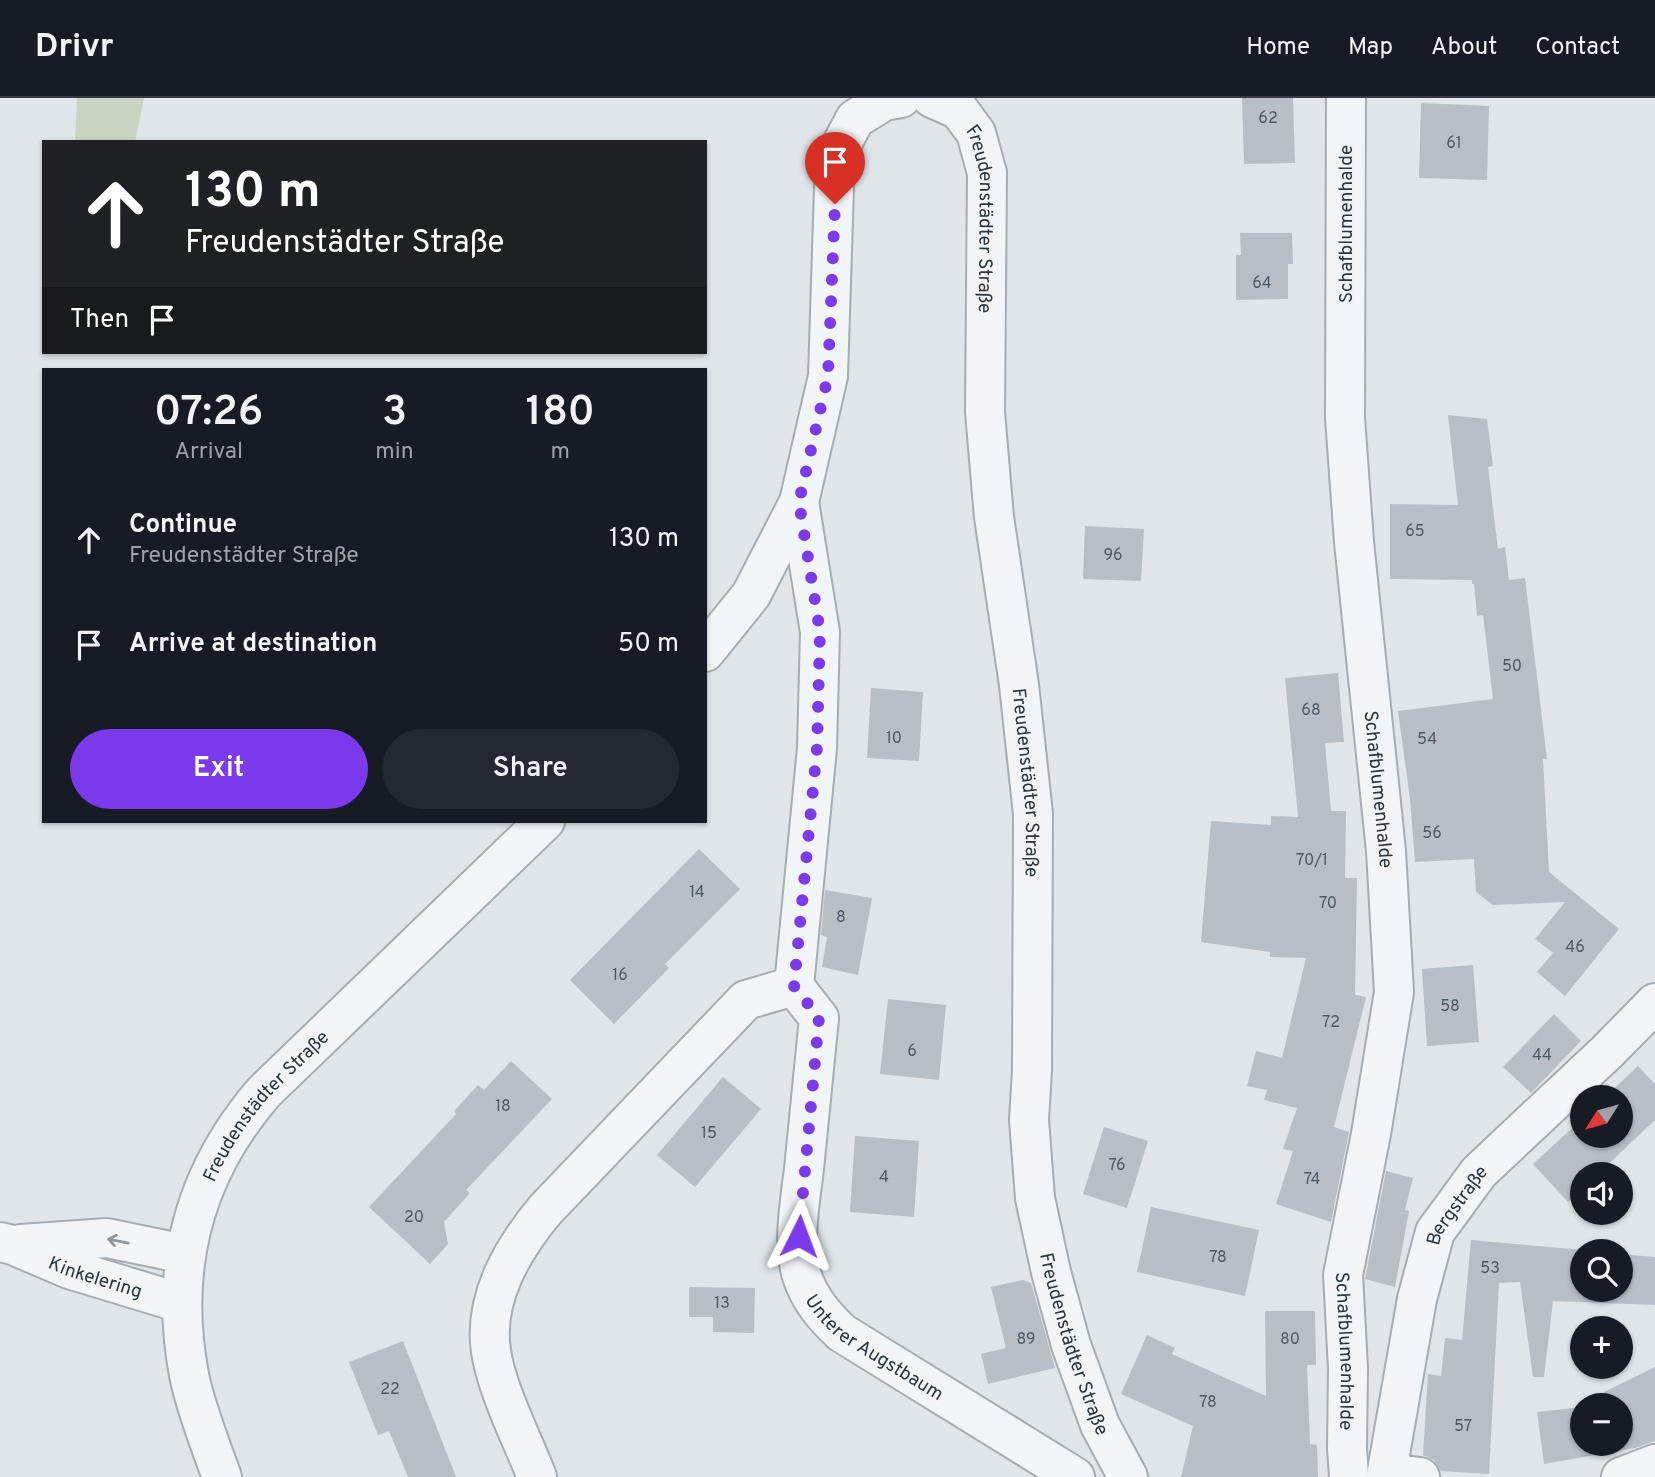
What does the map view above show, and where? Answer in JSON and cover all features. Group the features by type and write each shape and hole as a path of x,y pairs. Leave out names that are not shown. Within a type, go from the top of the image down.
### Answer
{"street":[{"path":"707,650 751,595 799,502 828,376 835,157 855,119 884,101 901,98"},
{"name":"Freudenstädter Straße","path":"932,98 959,110 976,133 987,173 985,412 994,517 1019,685 1033,814 1032,1070 1029,1120 1035,1198 1071,1345 1101,1426 1128,1477"},
{"name":"Schafblumenhalde","path":"1346,98 1345,418 1354,542 1386,851 1394,992 1371,1134 1343,1275 1348,1368 1349,1477"},
{"path":"537,1477 491,1351 490,1314 508,1261 526,1233 559,1195 746,1000 794,986 817,748 820,632 799,502"},
{"name":"Freudenstädter Straße","path":"222,1477 190,1376 181,1303 185,1254 197,1206 220,1150 264,1092 542,823"},
{"name":"Unterer Augstbaum","path":"794,986 819,1018 799,1218 798,1254 809,1295 822,1314 842,1333 1075,1477"},
{"name":"Bergstraße","path":"1397,1476 1417,1299 1435,1232 1479,1172 1655,1003"},
{"name":"Kinkelering","path":"6,1243 107,1238 185,1254"},
{"name":"Kinkelering","path":"6,1243 69,1269 181,1303"},
{"path":"1621,1477 1655,1464"}],"green space":[{"path":"77,98 144,98 135,140 75,140"}],"building":[{"path":"1242,98 1293,98 1295,163 1244,164"},
{"path":"1421,103 1489,106 1487,180 1419,178"},
{"path":"1240,233 1292,233 1293,264 1288,264 1288,299 1236,300 1236,255 1241,255"},
{"path":"1448,415 1487,419 1493,466 1488,467 1498,549 1505,547 1509,580 1525,578 1547,759 1543,759 1549,872 1619,929 1565,996 1537,972 1553,953 1535,939 1565,902 1493,905 1476,892 1474,859 1415,862 1398,711 1493,699 1483,615 1477,616 1472,580 1390,579 1390,504 1458,505"},
{"path":"1085,526 1144,529 1141,581 1083,579"},
{"path":"1338,673 1344,742 1325,743 1331,811 1346,811 1345,878 1357,878 1355,995 1366,997 1334,1127 1349,1132 1331,1222 1276,1204 1293,1151 1283,1149 1297,1108 1264,1100 1267,1090 1247,1086 1256,1051 1282,1058 1306,958 1270,957 1270,952 1201,942 1211,821 1271,825 1271,816 1298,817 1285,678"},
{"path":"871,688 923,692 919,761 867,758"},
{"path":"699,849 740,889 665,964 669,968 614,1024 570,980"},
{"path":"825,890 872,898 858,975 822,967 827,937 821,935"},
{"path":"1473,965 1479,1042 1427,1046 1422,969"},
{"path":"888,999 946,1005 939,1080 880,1074"},
{"path":"1554,1014 1581,1041 1531,1093 1503,1067"},
{"path":"511,1061 552,1099 466,1190 470,1193 444,1222 448,1244 430,1264 369,1207 456,1114 454,1111 478,1085 484,1090"},
{"path":"1638,1066 1655,1084 1655,1120 1633,1141 1633,1085 1618,1085"},
{"path":"723,1077 761,1109 695,1187 657,1155"},
{"path":"1104,1127 1148,1141 1127,1208 1083,1194"},
{"path":"1570,1130 1570,1148 1625,1148 1611,1162 1570,1162 1568,1202 1533,1164"},
{"path":"855,1136 919,1141 914,1217 850,1212"},
{"path":"1386,1171 1413,1178 1405,1210 1409,1211 1395,1287 1365,1279"},
{"path":"1151,1207 1259,1230 1245,1296 1137,1272"},
{"path":"1471,1240 1570,1249 1570,1302 1553,1301 1544,1377 1533,1377 1520,1282 1499,1283 1489,1474 1441,1471 1434,1460 1423,1455 1428,1374 1441,1376 1445,1338 1462,1340"},
{"path":"1633,1255 1655,1257 1655,1305 1578,1302 1633,1302"},
{"path":"1023,1280 1031,1283 1055,1368 988,1384 981,1354 1006,1348 991,1287"},
{"path":"689,1287 755,1288 754,1333 713,1332 713,1317 689,1317"},
{"path":"1265,1311 1315,1311 1316,1365 1307,1365 1310,1444 1317,1445 1318,1477 1181,1477 1193,1426 1121,1394 1147,1335 1175,1348 1172,1354 1266,1396"},
{"path":"403,1341 456,1477 408,1477 389,1431 378,1435 349,1362"},
{"path":"1655,1367 1655,1441 1633,1448 1633,1393 1604,1392"},
{"path":"1570,1408 1570,1456 1590,1456 1544,1464 1537,1412"}],"route":[{"path":"799,1236 819,1018 794,986 817,748 820,632 799,502 828,376 835,204"}]}
